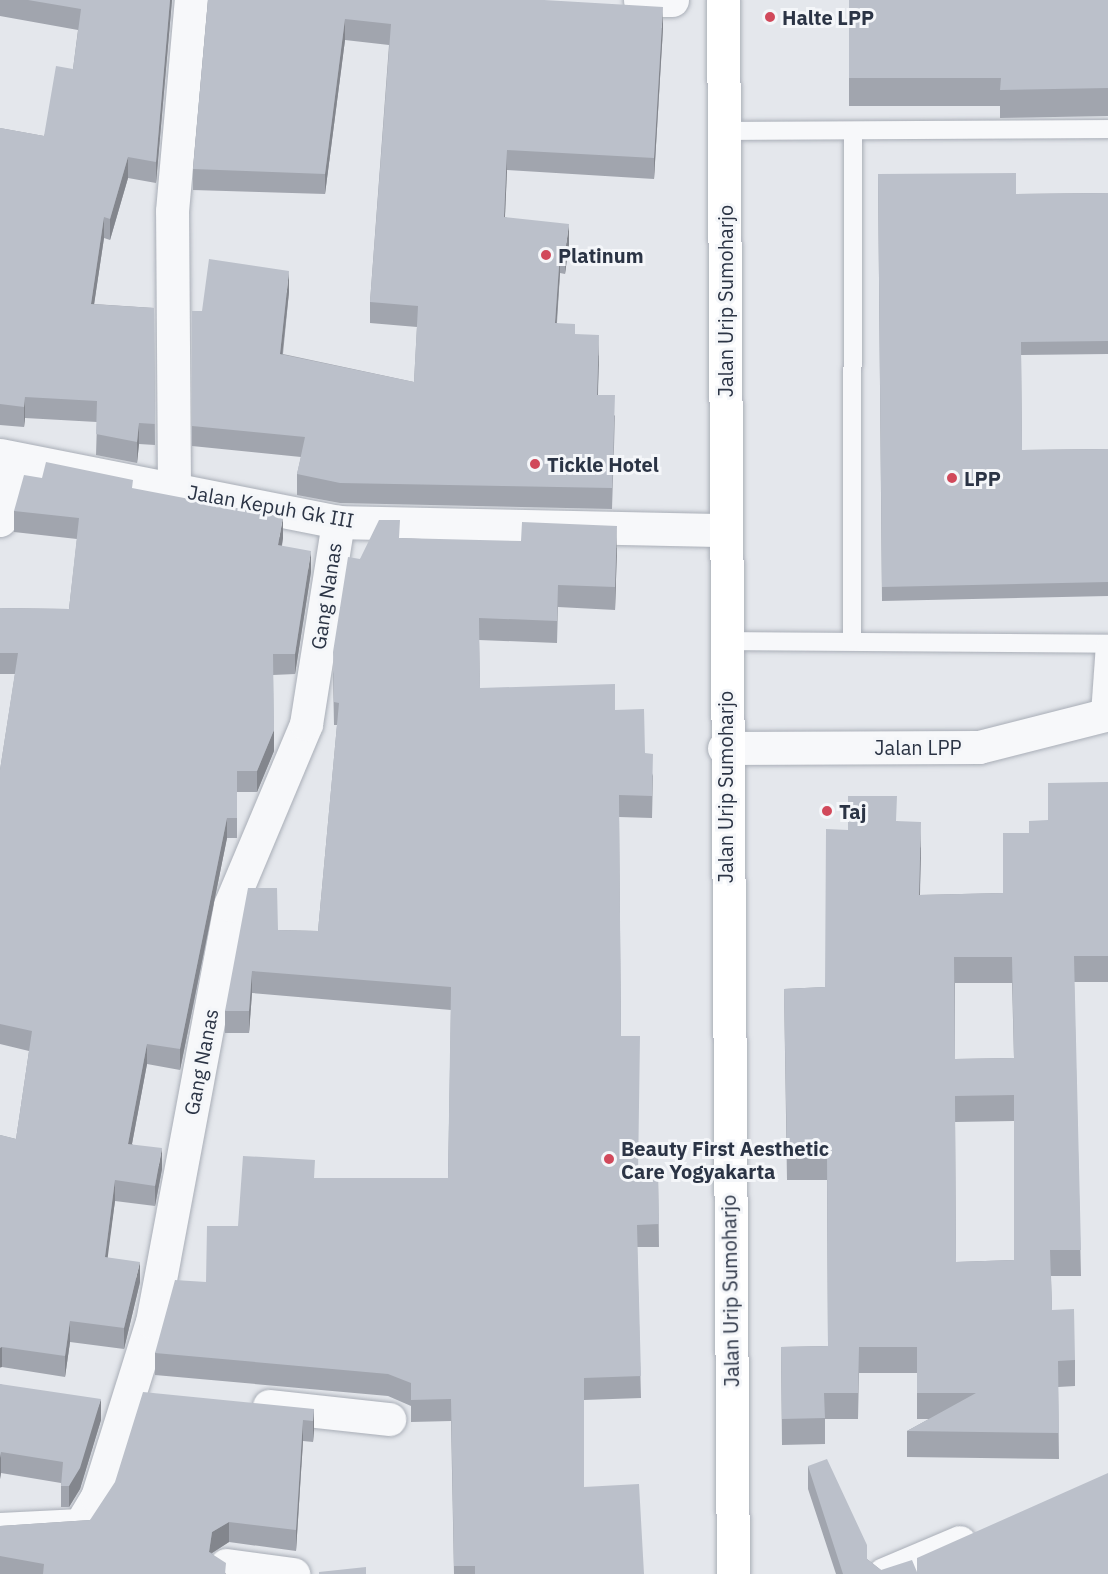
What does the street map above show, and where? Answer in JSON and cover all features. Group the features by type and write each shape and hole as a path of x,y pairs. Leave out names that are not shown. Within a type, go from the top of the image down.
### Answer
{"main road":[{"name":"Jalan Urip Sumoharjo","path":"723,0 724,748 733,1574"}],"street":[{"path":"174,489 172,210 191,0"},
{"path":"640,0 672,0"},
{"path":"0,520 6,457"},
{"name":"Jalan Kepuh Gk III","path":"6,457 338,522 725,530"},
{"name":"Gang Nanas","path":"0,1529 80,1525 97,1497 152,1322 230,905 306,724 338,522"},
{"name":"Jalan LPP","path":"724,748 979,747 1104,714"},
{"path":"91,1400 166,1395"},
{"path":"236,1402 389,1419"},
{"path":"884,1574 991,1529"},
{"path":"226,1565 293,1574"}],"lane":[{"path":"724,131 1108,129"},
{"path":"852,641 853,131"},
{"path":"724,641 1107,644 1104,714"}],"building":[{"path":"28,0 170,0 156,162 128,157 110,219 104,217 91,304 154,308 155,424 139,423 137,442 96,434 97,401 25,397 24,407 0,404 0,128 44,136 56,66 73,69 81,9"},
{"path":"208,0 544,0 663,7 654,158 507,150 504,217 569,224 565,253 560,252 555,323 575,324 575,334 599,335 597,395 615,395 612,488 340,483 297,474 305,437 192,426 192,311 202,311 209,259 289,271 280,354 414,382 418,306 370,302 391,24 345,19 325,174 193,169"},
{"path":"849,0 1108,0 1108,88 1000,90 1001,78 849,78"},
{"name":"LPP","path":"1016,173 1016,194 1108,193 1108,341 1021,342 1022,450 1108,449 1108,582 882,587 878,174"},
{"path":"46,462 133,480 132,488 283,517 278,545 311,551 295,654 273,654 274,730 257,771 237,771 237,818 227,818 180,1049 147,1044 128,1144 162,1148 155,1186 115,1180 105,1257 140,1262 124,1328 70,1321 65,1356 0,1348 0,1135 16,1139 32,1031 0,1024 0,770 18,653 0,653 0,608 69,609 79,518 14,511 24,475 42,478"},
{"path":"379,520 400,520 399,538 521,541 522,522 617,526 615,587 558,585 557,621 479,618 480,688 615,684 615,710 644,709 645,753 653,754 652,796 619,795 621,1036 640,1036 638,1176 658,1175 659,1224 637,1225 641,1376 584,1378 584,1487 639,1484 644,1574 475,1574 475,1566 454,1566 451,1399 411,1400 411,1383 388,1374 155,1353 175,1280 206,1282 207,1226 238,1226 243,1156 315,1160 314,1178 448,1178 451,987 252,971 249,1011 225,1011 248,888 277,888 278,930 318,931 339,703 334,702 333,652 348,557 360,559"},
{"path":"1108,782 1108,956 1074,956 1081,1250 1050,1250 1052,1310 1074,1309 1075,1360 1058,1361 1059,1433 907,1431 976,1393 917,1393 917,1347 859,1347 858,1393 824,1393 825,1418 782,1419 781,1347 828,1346 827,1154 787,1154 784,989 825,987 826,829 848,830 848,796 897,796 896,821 921,822 919,895 1003,893 1003,833 1029,833 1029,821 1048,820 1048,783","holes":["954,957 1012,957 1014,1058 955,1059","1014,1095 1014,1260 956,1262 955,1096"]},
{"path":"0,1384 101,1399 80,1468 69,1486 61,1486 63,1462 1,1452 0,1458"},
{"path":"143,1392 314,1409 313,1421 303,1420 296,1530 229,1522 212,1532 209,1552 226,1563 225,1574 43,1574 44,1564 0,1556 0,1526 90,1520 115,1482"},
{"path":"827,1459 867,1545 867,1559 881,1570 912,1560 917,1572 917,1558 1108,1473 1108,1574 843,1574 808,1466"},
{"path":"366,1567 366,1574 319,1574 319,1572"}],"place":[{"name":"Halte LPP","path":"770,17"},
{"name":"Platinum","path":"546,255"},
{"name":"Tickle Hotel","path":"535,464"},
{"name":"LPP","path":"952,478"},
{"name":"Taj","path":"827,811"},
{"name":"Beauty First Aesthetic Care Yogyakarta","path":"609,1159"}]}
